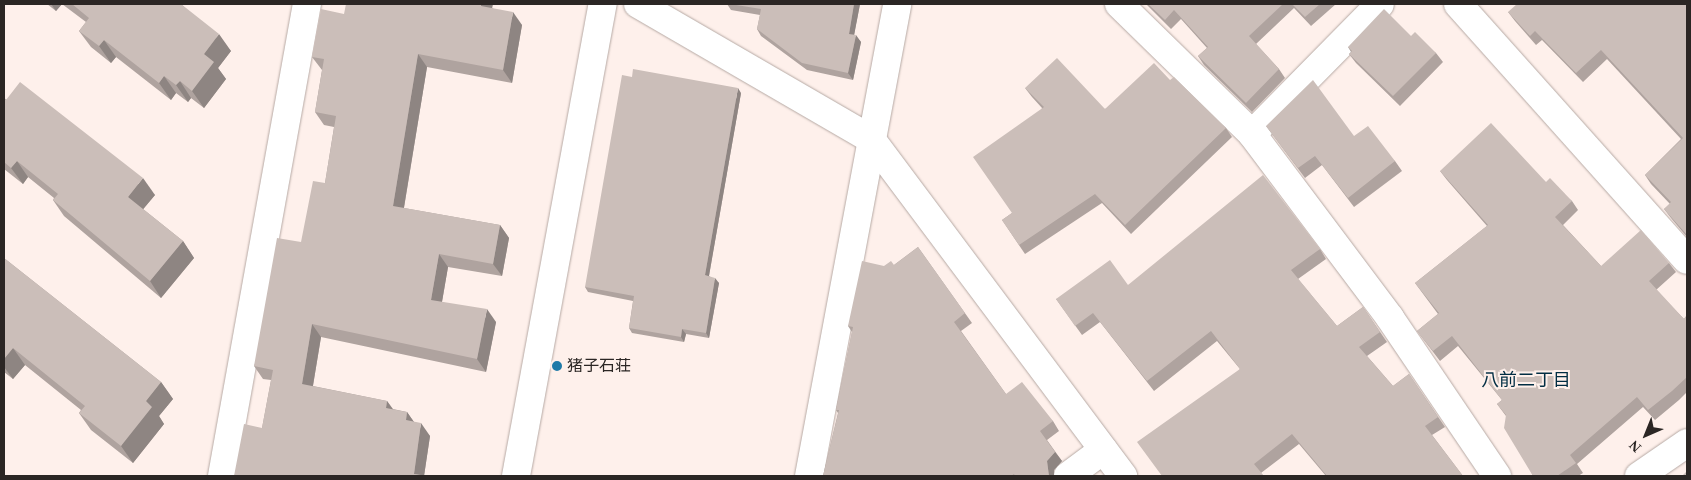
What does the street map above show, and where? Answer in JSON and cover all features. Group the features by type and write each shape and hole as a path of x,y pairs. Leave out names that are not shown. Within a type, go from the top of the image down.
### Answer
{"street":[{"path":"222,476 307,4"},
{"path":"516,476 603,4"},
{"path":"638,4 871,139 1123,476"},
{"path":"808,476 897,4"},
{"path":"1119,4 1252,134 1390,318 1497,476"},
{"path":"1252,134 1380,4"},
{"path":"1458,4 1687,260"},
{"path":"1639,476 1687,442"},
{"path":"1068,476 1103,450"}],"building":[{"path":"72,4 181,4 219,34 204,54 214,62 192,91 180,81 176,85 164,76 159,83 104,40 99,46 79,31 89,18"},
{"path":"346,4 481,4 481,6 513,12 503,70 418,54 393,206 500,225 493,264 439,254 431,300 487,309 477,359 312,324 302,384 387,401 386,408 407,412 406,420 421,423 414,474 428,476 234,476 244,424 262,428 273,370 254,366 277,238 301,242 313,181 325,183 336,116 315,112 324,59 312,57 321,9 344,14"},
{"path":"730,4 854,4 849,34 856,35 848,73 802,63 757,29 761,9"},
{"path":"1148,4 1283,4 1249,36 1279,69 1246,103 1198,56 1208,47 1174,10 1165,20"},
{"path":"1292,4 1320,4 1305,17"},
{"path":"1517,4 1687,4 1687,235 1664,209 1671,202 1645,175 1683,138 1601,50 1576,73 1535,31 1530,36 1508,12"},
{"path":"1384,9 1411,36 1415,32 1436,53 1393,96 1349,54 1352,51 1348,47"},
{"path":"1057,58 1105,109 1154,63 1170,80 1174,77 1226,128 1125,225 1095,194 1019,245 1002,220 1012,213 973,157 1044,107 1025,88"},
{"path":"633,69 738,88 705,275 715,278 706,333 682,329 681,337 629,328 634,296 585,287 622,75 632,77"},
{"path":"1313,80 1354,136 1368,126 1395,161 1348,198 1315,156 1298,168 1266,126"},
{"path":"20,82 143,178 128,197 183,241 150,281 53,200 58,194 17,161 11,168 4,162 4,98 6,100"},
{"path":"1491,123 1546,182 1550,178 1572,201 1555,217 1601,266 1641,230 1669,263 1649,281 1684,319 1687,315 1687,377 1648,410 1637,397 1570,455 1576,463 1557,476 1533,476 1504,428 1506,415 1497,404 1502,400 1452,336 1433,351 1417,331 1439,313 1415,283 1488,225 1440,171"},
{"path":"1263,175 1320,249 1291,270 1337,326 1363,307 1380,332 1359,347 1393,386 1409,374 1438,417 1425,426 1463,476 1327,476 1292,434 1254,464 1264,476 1162,476 1137,442 1240,369 1211,331 1147,381 1093,313 1075,326 1056,299 1110,260 1128,285"},
{"path":"918,247 965,313 954,322 1006,394 1022,382 1053,421 1040,431 1055,452 1047,461 1049,476 1015,476 1014,474 1011,476 823,476 839,410 836,410 853,327 848,326 862,261 884,266 891,261 894,265"},
{"path":"4,258 161,382 146,401 152,407 121,446 79,413 85,406 13,348 4,359"}],"place":[{"name":"猪子石荘","path":"557,366"}],"district":[{"name":"八前二丁目","path":"1526,380"}]}
